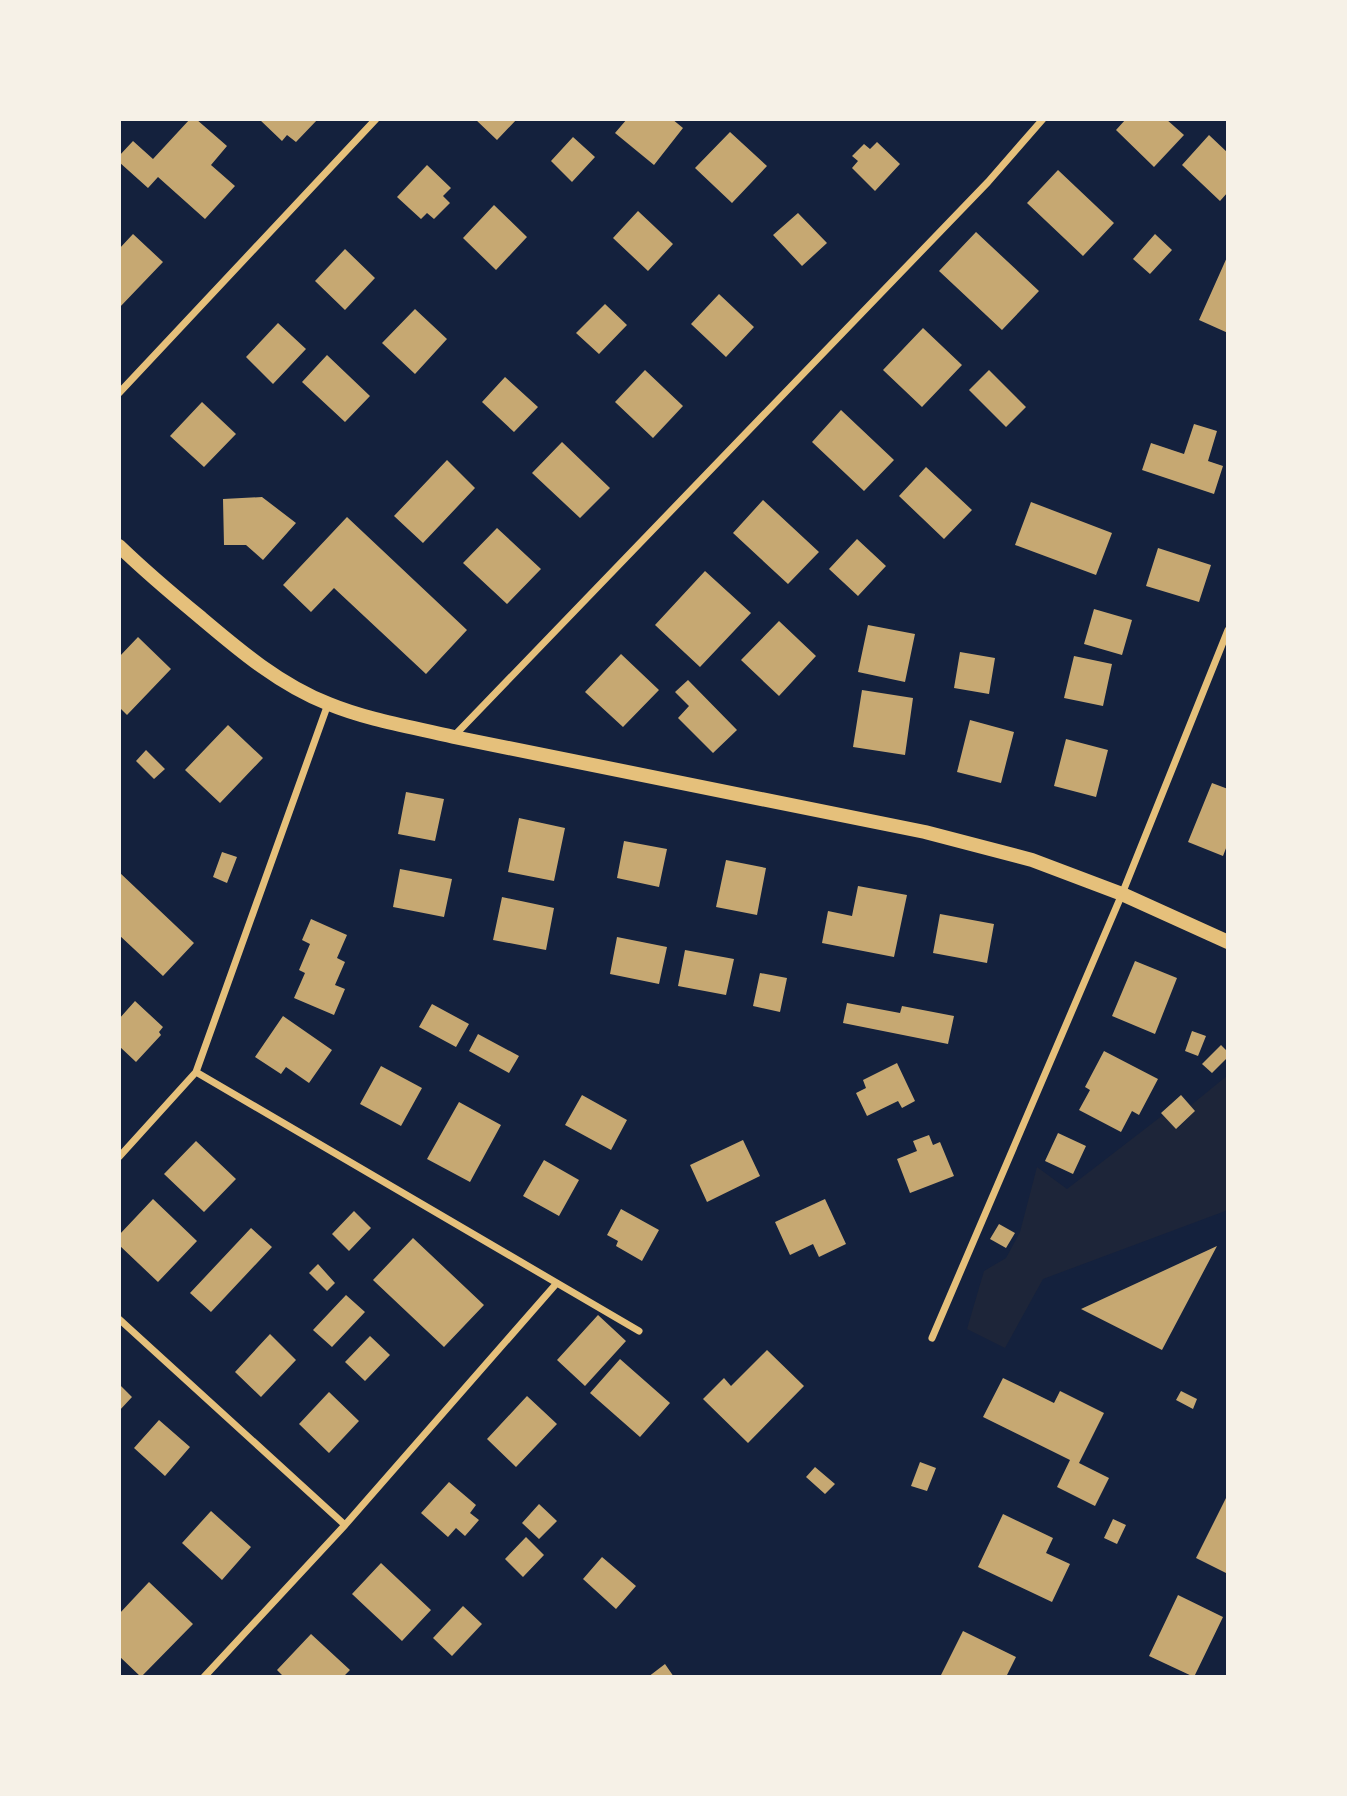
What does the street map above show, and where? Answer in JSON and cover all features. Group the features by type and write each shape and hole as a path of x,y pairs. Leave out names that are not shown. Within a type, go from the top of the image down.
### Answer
{"main road":[{"path":"119,546 247,657 287,683 328,704 454,737 925,832 1032,860 1122,894 1228,942"}],"street":[{"path":"119,393 376,119"},
{"path":"454,737 988,182 1043,119"},
{"path":"932,1338 1122,894 1228,630"},
{"path":"119,1157 196,1072 328,704"},
{"path":"196,1072 639,1331"},
{"path":"204,1677 345,1525 556,1284"},
{"path":"119,1319 345,1525"}],"shaded area":[{"path":"1228,1075 1228,1210 1043,1279 1005,1348 967,1329 984,1271 1006,1258 1020,1232 1037,1167 1067,1189 1163,1115 1177,1129 1195,1111 1190,1106"}],"building":[{"path":"190,119 196,119 227,146 211,165 235,186 205,219 158,177 148,188 119,162 119,156 133,141 153,159"},
{"path":"259,119 318,119 296,142 287,135 282,141"},
{"path":"475,119 517,119 497,140"},
{"path":"627,119 672,119 683,128 654,165 615,133"},
{"path":"1126,119 1166,119 1184,135 1154,167 1116,130"},
{"path":"730,132 767,166 732,203 695,168"},
{"path":"1209,135 1228,153 1228,192 1220,201 1182,165"},
{"path":"573,137 595,157 572,182 551,161"},
{"path":"877,142 900,164 875,191 852,168 858,161 852,156 864,144 870,149"},
{"path":"427,165 451,188 443,196 450,203 434,219 427,213 421,219 397,197"},
{"path":"1058,170 1114,223 1083,256 1027,203"},
{"path":"494,205 527,237 496,270 463,238"},
{"path":"638,211 673,244 648,271 613,238"},
{"path":"798,213 827,243 802,266 773,235"},
{"path":"976,232 1039,291 1002,330 939,271"},
{"path":"133,234 163,262 119,308 119,249"},
{"path":"1155,234 1172,250 1150,274 1133,259"},
{"path":"345,249 375,278 345,310 315,281"},
{"path":"1228,255 1228,333 1199,320"},
{"path":"719,294 754,327 726,357 691,324"},
{"path":"605,304 627,325 599,354 576,333"},
{"path":"415,309 447,339 415,374 382,343"},
{"path":"278,323 306,349 273,384 246,357"},
{"path":"923,328 962,365 922,407 883,370"},
{"path":"327,355 370,396 345,422 302,382"},
{"path":"645,370 683,406 653,438 615,402"},
{"path":"989,370 1026,407 1006,427 969,390"},
{"path":"505,377 538,407 514,432 482,402"},
{"path":"202,402 236,434 204,467 170,436"},
{"path":"841,410 894,460 864,491 812,442"},
{"path":"1194,424 1217,431 1208,461 1223,466 1214,494 1142,470 1151,443 1184,454"},
{"path":"562,442 610,488 580,518 532,473"},
{"path":"447,460 475,488 423,543 394,516"},
{"path":"926,467 972,510 944,539 899,496"},
{"path":"262,497 296,523 263,560 246,545 224,545 223,499"},
{"path":"763,500 819,552 788,584 733,533"},
{"path":"1031,502 1112,533 1096,575 1015,545"},
{"path":"347,517 467,630 426,674 334,588 311,612 283,585"},
{"path":"497,528 541,569 507,604 463,563"},
{"path":"857,539 886,566 858,596 829,569"},
{"path":"1158,548 1211,565 1199,602 1146,586"},
{"path":"705,571 751,613 700,667 655,625"},
{"path":"1094,609 1132,620 1122,655 1084,644"},
{"path":"779,621 816,656 779,696 741,660"},
{"path":"868,625 915,634 905,682 858,672"},
{"path":"138,637 171,669 127,715 119,707 119,657"},
{"path":"960,652 995,658 989,694 954,688"},
{"path":"621,654 659,690 623,727 585,692"},
{"path":"1074,656 1112,664 1103,706 1064,698"},
{"path":"688,680 737,730 713,753 678,718 689,706 675,692"},
{"path":"862,690 913,698 905,755 853,747"},
{"path":"970,720 1014,732 1001,783 957,772"},
{"path":"228,725 263,758 220,803 185,770"},
{"path":"1066,739 1108,750 1096,797 1054,786"},
{"path":"146,750 165,769 154,779 136,761"},
{"path":"1212,783 1228,789 1228,843 1223,856 1188,842"},
{"path":"406,792 444,799 435,841 398,834"},
{"path":"519,818 565,828 554,881 508,872"},
{"path":"624,841 667,849 659,887 617,878"},
{"path":"222,852 237,857 227,883 213,877"},
{"path":"726,860 766,868 757,915 716,907"},
{"path":"400,869 452,879 444,917 393,907"},
{"path":"119,872 194,943 163,976 119,935"},
{"path":"858,886 907,895 894,957 822,943 828,911 852,916"},
{"path":"502,897 554,908 546,950 493,940"},
{"path":"940,914 994,924 987,963 933,953"},
{"path":"311,919 347,935 337,958 345,962 335,985 345,989 334,1015 294,998 305,973 299,970 310,944 302,940"},
{"path":"617,937 667,947 659,984 610,974"},
{"path":"685,950 734,959 726,995 678,986"},
{"path":"1135,961 1177,978 1155,1034 1112,1016"},
{"path":"760,973 787,978 780,1012 753,1006"},
{"path":"135,1001 163,1027 159,1032 161,1035 136,1062 119,1046 119,1019"},
{"path":"847,1003 900,1013 902,1006 954,1016 948,1044 843,1023"},
{"path":"432,1004 469,1024 456,1047 419,1027"},
{"path":"283,1016 332,1050 309,1083 286,1067 281,1074 255,1057"},
{"path":"1192,1031 1206,1036 1198,1056 1185,1051"},
{"path":"478,1034 519,1056 509,1073 469,1051"},
{"path":"1221,1045 1228,1052 1228,1057 1212,1073 1202,1064"},
{"path":"1104,1051 1158,1079 1139,1115 1132,1111 1121,1132 1079,1110 1090,1090 1085,1087"},
{"path":"897,1063 915,1101 902,1108 898,1101 867,1116 856,1093 866,1088 863,1080"},
{"path":"381,1066 422,1088 401,1126 360,1104"},
{"path":"582,1095 627,1120 611,1150 565,1125"},
{"path":"1181,1095 1195,1111 1176,1129 1161,1113"},
{"path":"459,1102 501,1125 470,1182 427,1159"},
{"path":"1058,1133 1086,1146 1073,1174 1045,1161"},
{"path":"929,1135 933,1145 940,1142 954,1176 910,1193 897,1159 917,1151 913,1141"},
{"path":"743,1140 760,1176 707,1202 690,1165"},
{"path":"196,1141 236,1179 204,1212 164,1174"},
{"path":"544,1160 579,1180 559,1216 523,1196"},
{"path":"153,1199 197,1241 158,1282 119,1245 119,1235"},
{"path":"825,1199 846,1244 819,1257 813,1244 790,1255 775,1222"},
{"path":"621,1209 659,1230 642,1261 616,1246 618,1241 607,1235"},
{"path":"354,1211 371,1228 349,1251 332,1234"},
{"path":"999,1224 1015,1233 1006,1248 990,1239"},
{"path":"251,1228 272,1247 211,1312 190,1293"},
{"path":"413,1238 484,1305 444,1347 373,1280"},
{"path":"1217,1246 1162,1350 1081,1309"},
{"path":"318,1264 335,1283 327,1291 309,1273"},
{"path":"346,1295 365,1312 332,1347 313,1330"},
{"path":"598,1315 626,1341 585,1386 557,1360"},
{"path":"270,1334 296,1360 261,1397 235,1372"},
{"path":"370,1336 390,1355 365,1381 345,1362"},
{"path":"767,1350 804,1386 748,1443 703,1399 724,1378 731,1386"},
{"path":"620,1359 670,1403 640,1437 590,1393"},
{"path":"1003,1378 1054,1403 1060,1391 1104,1413 1079,1463 1109,1478 1095,1506 1057,1487 1070,1460 983,1417"},
{"path":"119,1384 132,1397 119,1411"},
{"path":"1181,1391 1197,1399 1193,1409 1176,1400"},
{"path":"329,1392 359,1421 329,1453 299,1424"},
{"path":"527,1396 557,1424 516,1467 487,1439"},
{"path":"159,1420 190,1447 165,1476 134,1448"},
{"path":"920,1462 936,1468 927,1491 911,1486"},
{"path":"815,1467 835,1484 825,1494 806,1477"},
{"path":"449,1482 476,1505 470,1513 479,1520 465,1536 456,1528 448,1537 421,1513"},
{"path":"1228,1494 1228,1574 1196,1558"},
{"path":"539,1504 557,1521 539,1539 522,1523"},
{"path":"211,1511 251,1547 222,1580 182,1543"},
{"path":"1003,1514 1053,1538 1046,1553 1070,1564 1052,1602 978,1567"},
{"path":"1113,1519 1126,1525 1117,1544 1104,1538"},
{"path":"526,1537 544,1555 523,1577 505,1559"},
{"path":"602,1557 636,1586 616,1609 583,1579"},
{"path":"381,1563 431,1610 402,1641 352,1594"},
{"path":"149,1582 193,1624 141,1677 119,1656 119,1614"},
{"path":"1178,1595 1223,1617 1194,1677 1149,1656"},
{"path":"463,1606 482,1624 452,1656 433,1638"},
{"path":"963,1631 1016,1657 1006,1677 940,1677"},
{"path":"311,1634 350,1670 343,1677 284,1677 277,1670"},
{"path":"665,1664 674,1677 648,1677"}]}
